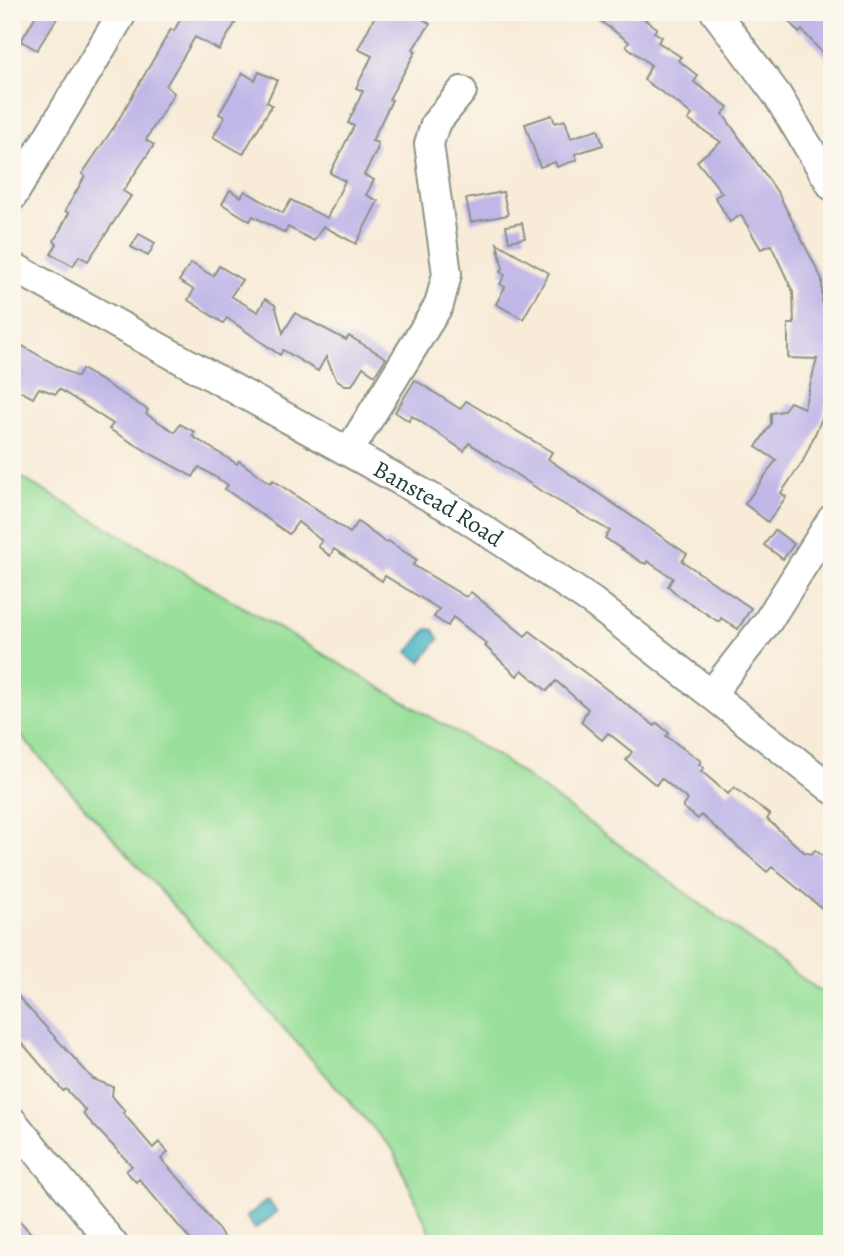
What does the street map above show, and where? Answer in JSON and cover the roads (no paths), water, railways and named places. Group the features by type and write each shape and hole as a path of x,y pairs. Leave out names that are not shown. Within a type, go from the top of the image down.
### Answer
{"street":[{"path":"12,197 123,12"},
{"path":"715,12 777,95 832,186"},
{"path":"349,451 439,305 445,290 447,274 429,144 435,124 462,91"},
{"name":"Banstead Road","path":"12,266 349,451 519,552 593,602 832,789"},
{"path":"712,693 768,621 832,519"},
{"path":"12,1121 113,1244"}],"water":[{"path":"427,629 434,630 439,639 421,662 408,652"},
{"path":"268,1200 277,1212 255,1229 246,1217"}]}
